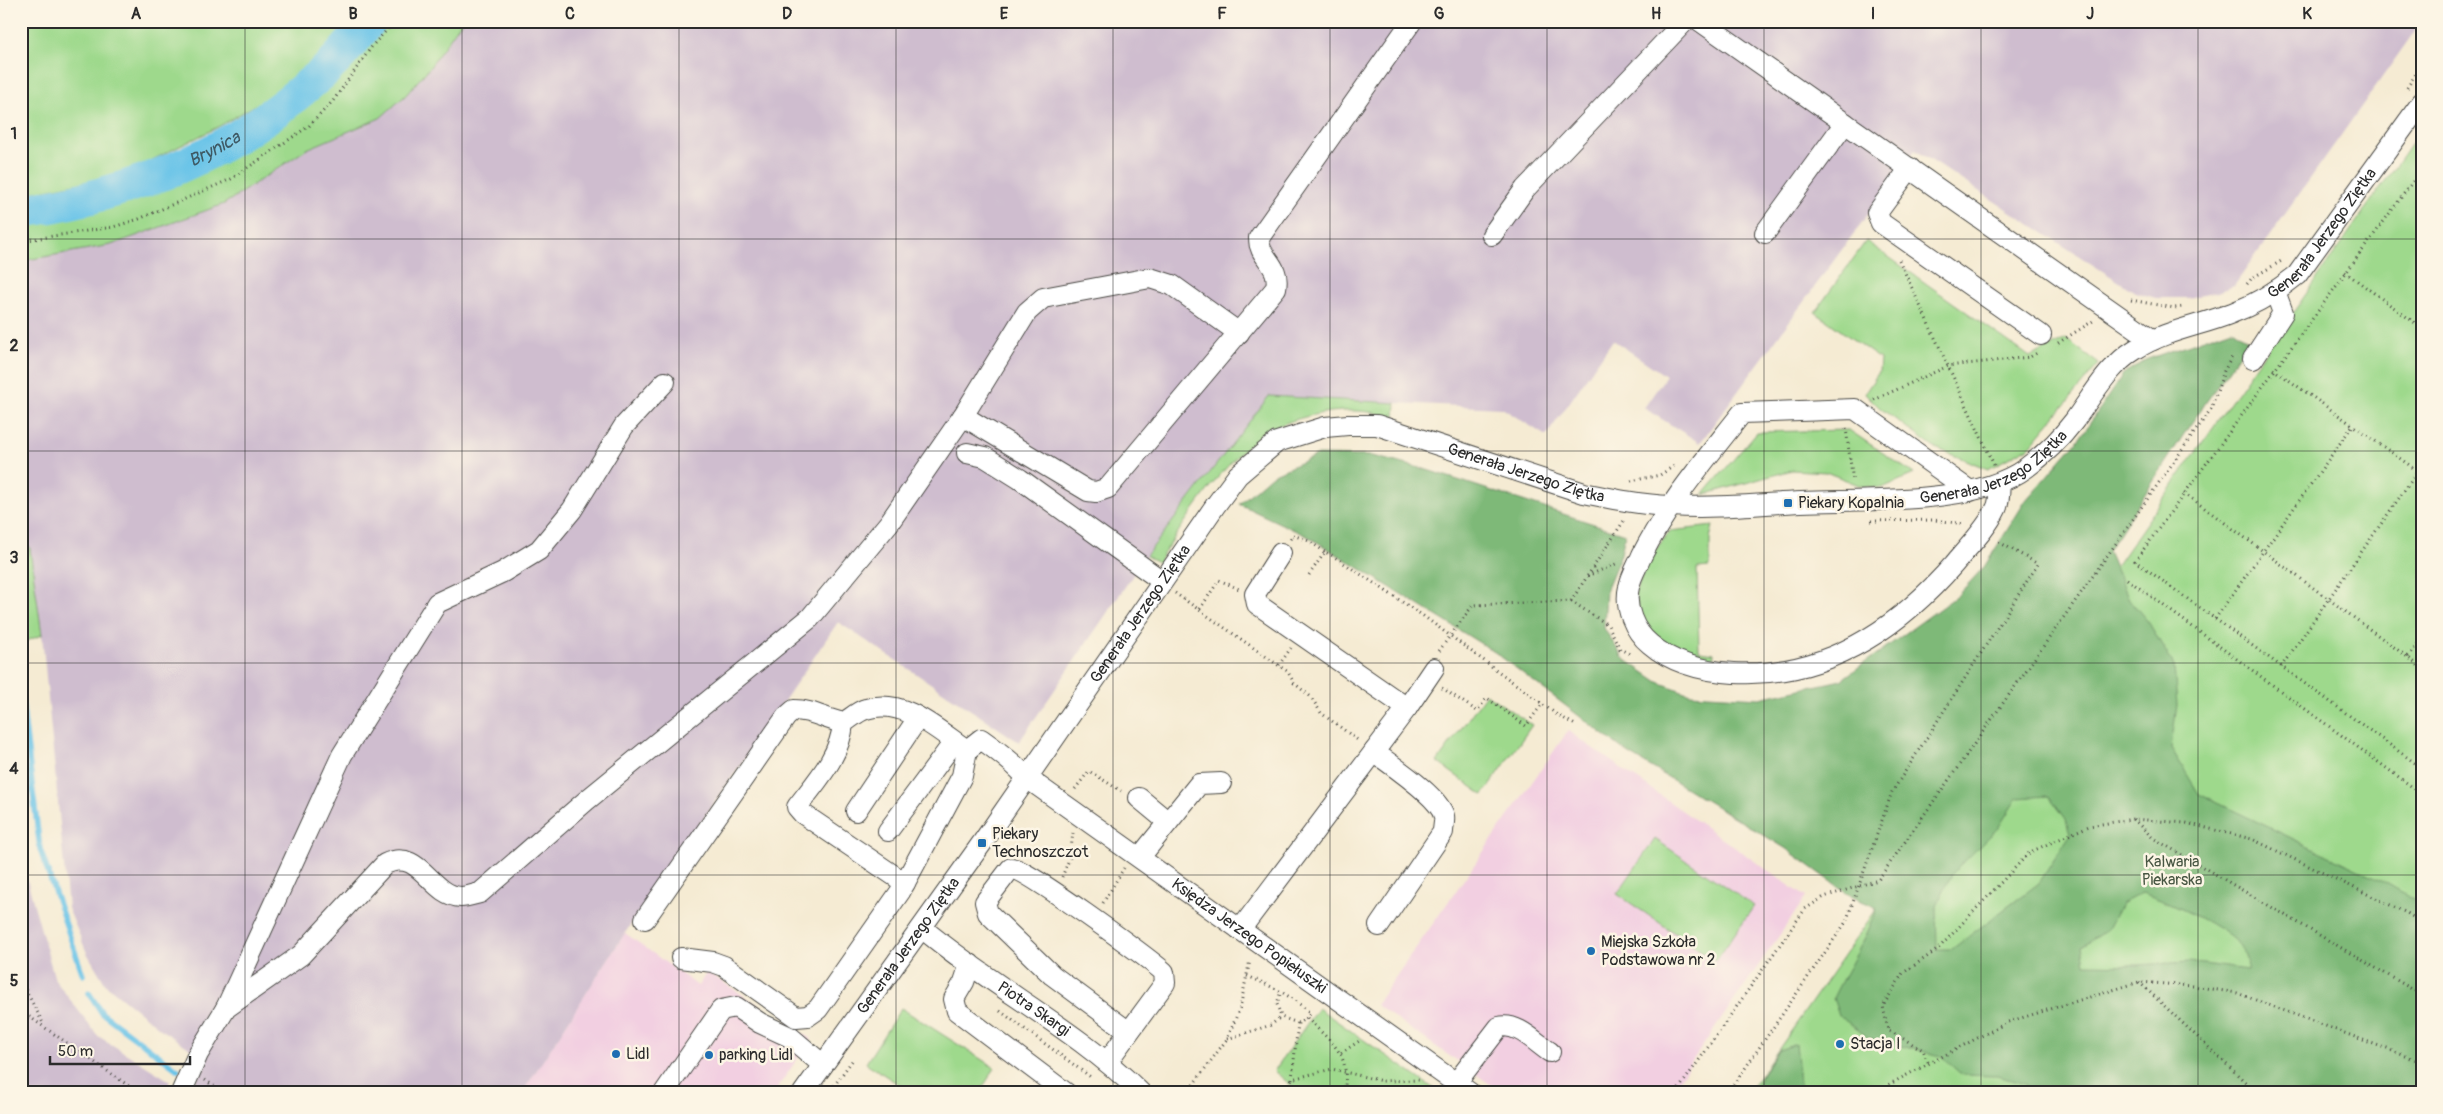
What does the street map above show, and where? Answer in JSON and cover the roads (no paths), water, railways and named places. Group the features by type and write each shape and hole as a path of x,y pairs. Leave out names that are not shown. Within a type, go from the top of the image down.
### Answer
{"street":[{"path":"963,416 1088,491 1096,492 1108,488 1276,288 1278,278 1274,267 1259,246 1259,238 1412,21"},
{"path":"1492,235 1525,189 1685,21"},
{"path":"1700,21 2153,340"},
{"name":"Generała Jerzego Ziętka","path":"803,1093 1027,778 1167,586 1238,475 1277,442 1325,427 1377,425 1584,493 1616,500 1670,506 1714,506 1904,498 1970,491 2000,483 2025,469 2047,450 2073,422 2099,385 2120,361 2153,340 2176,329 2230,314 2275,291 2297,276 2309,262 2422,102"},
{"path":"1765,233 1845,123"},
{"path":"1910,168 1876,213 1882,223 2041,335"},
{"path":"226,1008 301,955 341,914 378,871 396,859 408,861 452,895 462,897 480,893 587,800 810,618 890,523 963,416 1027,312 1043,298 1150,278 1172,285 1239,333"},
{"path":"2245,355 2283,312 2275,291"},
{"path":"181,1093 198,1054 226,1008 342,756 437,603 503,572 539,550 572,510 624,426 665,382"},
{"path":"1970,491 1855,409 1742,413 1670,506 1653,534 1629,587 1628,606 1634,624 1644,640 1661,654 1704,671 1769,673 1816,663 1844,653 1884,628 1909,608 1949,570 1997,508 2000,483"},
{"path":"967,453 984,457 1020,478 1167,586"},
{"path":"1281,553 1255,594 1256,604 1407,708"},
{"path":"1240,930 1407,708 1430,673"},
{"path":"645,919 786,717 794,710 808,710 827,720 843,723 865,709 892,706 918,718 960,746"},
{"path":"856,811 918,718"},
{"path":"843,723 842,739 832,758 798,807 803,814 905,883"},
{"name":"Księdza Jerzego Popiełuszki","path":"960,746 980,739 1016,765 1027,778 1132,866 1240,930 1463,1088"},
{"path":"888,830 960,746"},
{"path":"681,958 713,962 724,966 783,1010 796,1017 802,1018 818,1009 905,883 962,776 960,746"},
{"path":"1374,752 1440,806 1444,817 1442,832 1379,926"},
{"path":"1132,866 1199,784 1221,783"},
{"path":"1139,798 1168,822"},
{"path":"1107,1062 1165,984 1166,978 1159,968 1054,891 1016,867 1008,871 985,902 988,913 1052,975 1129,1032"},
{"name":"Piotra Skargi","path":"922,928 1107,1062 1132,1090"},
{"path":"970,964 964,982 954,999 957,1012 1066,1093"},
{"path":"664,1093 720,1010 736,1007 760,1023 790,1037 823,1065"},
{"path":"1463,1088 1499,1026 1514,1026 1550,1052"}],"waterway":[{"name":"Brynica","path":"21,211 97,195 134,184 170,170 238,136 270,115 328,68 370,21"},
{"path":"21,693 40,849 83,975"},
{"path":"89,993 102,1013 178,1070"},
{"path":"198,1087 207,1093"}],"place":[{"name":"Piekary Kopalnia","path":"1788,503"},
{"name":"Piekary Technoszczot","path":"982,843"},
{"name":"Miejska Szkoła Podstawowa nr 2","path":"1591,951"},
{"name":"Stacja I","path":"1840,1044"},
{"name":"Lidl","path":"616,1054"},
{"name":"parking Lidl","path":"709,1055"}],"park label":[{"name":"Kalwaria Piekarska","path":"2172,871"}]}
